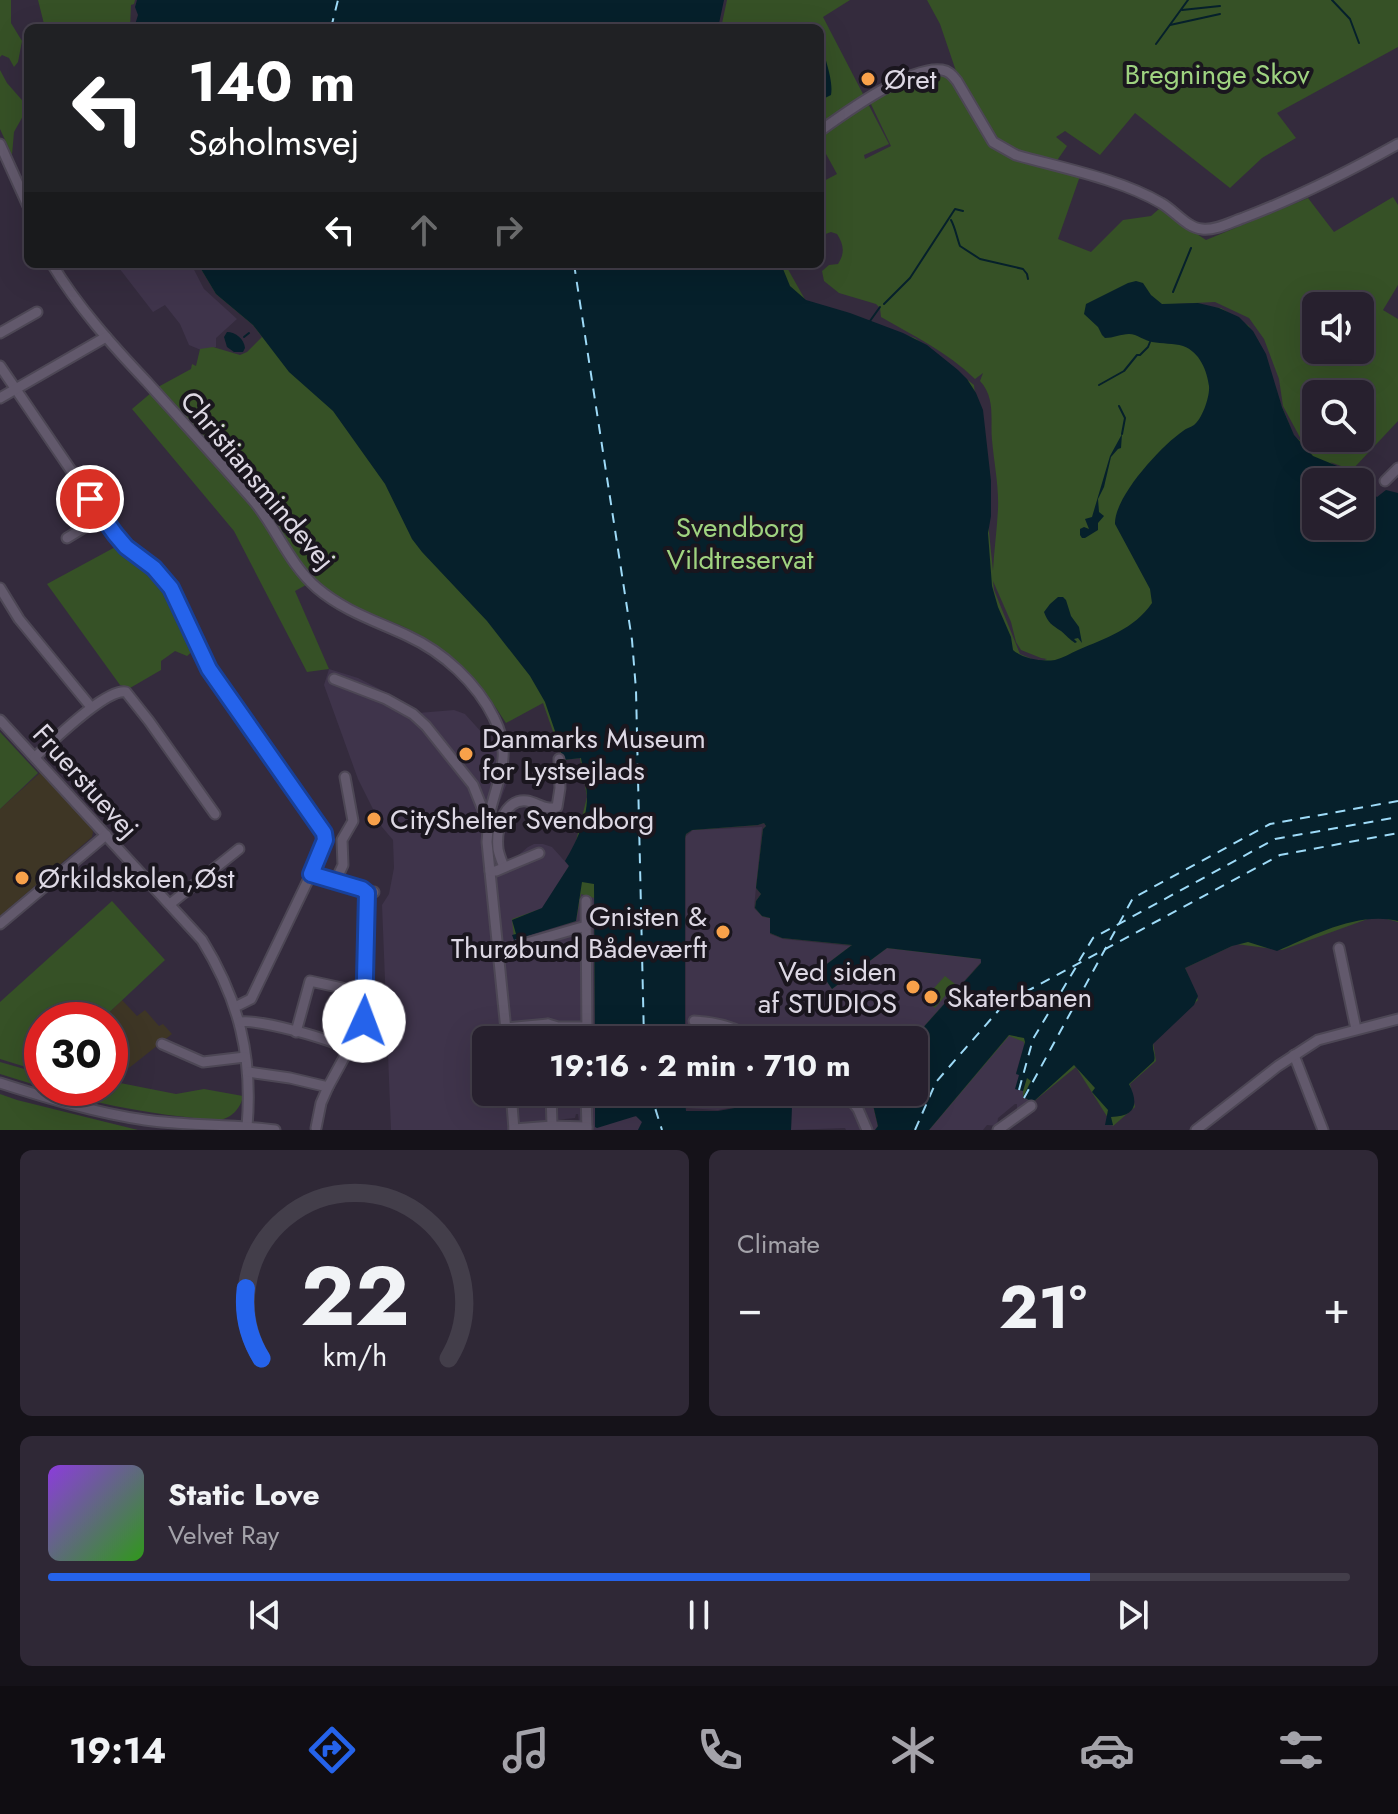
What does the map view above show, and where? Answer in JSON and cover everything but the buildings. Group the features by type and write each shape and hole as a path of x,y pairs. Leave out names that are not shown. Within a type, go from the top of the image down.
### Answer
{"street":[{"path":"824,128 863,102 915,75 944,70 951,73 987,134 1000,147 1016,155 1137,190 1166,205 1194,227 1204,230 1258,212 1346,172 1398,144"},
{"path":"0,144 24,197"},
{"name":"Christiansmindevej","path":"55,268 106,337 262,511 301,573 346,609 411,637 437,653 478,693 496,722 503,745 502,771 490,812 487,842 506,1026"},
{"path":"0,333 37,312"},
{"path":"0,398 106,337"},
{"path":"0,366 115,534 126,547 154,568 171,588 209,669 324,833 325,840 311,874 251,999 235,1007"},
{"path":"1385,481 1398,468"},
{"path":"67,538 103,516"},
{"path":"0,588 19,619 91,707"},
{"path":"334,679 386,699 413,714 473,785 482,809 490,812"},
{"path":"35,757 91,707 122,690 149,721 215,814"},
{"name":"Fruerstuevej","path":"0,720 170,904 202,940 214,959 240,1022 250,1096 247,1127"},
{"path":"504,867 498,849 502,817 507,809 521,801 549,809 557,807 559,759"},
{"path":"336,880 343,865 342,840 353,821 345,777"},
{"path":"0,924 106,835"},
{"path":"170,904 239,849"},
{"path":"490,871 539,853"},
{"path":"311,874 370,893 364,1021 328,1087 316,1128"},
{"path":"586,901 587,1026"},
{"path":"499,951 586,926"},
{"path":"1339,948 1356,1029"},
{"path":"296,1032 310,981 365,993"},
{"path":"1197,1130 1318,1040 1398,1019"},
{"path":"240,1022 249,1021 296,1032 340,1044 349,1050"},
{"path":"694,1021 727,1026"},
{"path":"527,1026 555,1026"},
{"path":"162,1044 203,1062 245,1057"},
{"path":"1294,1055 1323,1130"},
{"path":"248,1072 328,1087"},
{"path":"0,1083 37,1095 147,1120 275,1130"},
{"path":"512,1106 514,1130 552,1126 587,1128 586,1106"},
{"path":"551,1106 552,1126"},
{"path":"856,1106 867,1130"},
{"path":"998,1130 1027,1109"}],"shaded area":[{"path":"119,268 193,268 204,289 237,319 216,338 216,347 201,350 189,345 180,324 165,305 153,312"},
{"path":"329,669 358,678 418,713 454,710 465,714 513,767 497,809 493,830 496,859 509,863 528,847 543,844 552,847 569,866 542,908 513,939 575,921 583,882 594,883 595,1026 472,1026 472,1106 618,1106 640,1118 642,1122 638,1130 580,1130 576,1114 575,1118 509,1125 509,1130 391,1130 382,905 389,894 394,868 393,840 382,827 358,779 324,685"},
{"name":"Ørkildskolen,Øst","path":"41,772 90,823 92,837 0,916 0,809"},
{"path":"762,827 754,908 763,917 770,918 770,934 783,939 851,946 819,970 832,988 887,948 980,958 981,962 924,1026 686,1026 686,836 693,830"},
{"path":"128,1006 137,1016 145,1010 159,1026 163,1024 172,1034 128,1069"},
{"path":"1008,1035 1025,1042 1016,1073 1027,1077 1027,1098 1033,1102 1015,1116 1015,1104 998,1118 997,1126 987,1125 983,1130 929,1130"},
{"path":"686,1106 740,1106 718,1110"},
{"path":"792,1106 873,1106 878,1127 875,1130 791,1130"}],"green space":[{"path":"0,0 11,0 11,23 22,41 14,67 9,58 0,57"},
{"path":"38,0 135,0 131,5 130,24 44,24"},
{"name":"Svendborg Vildtreservat","path":"727,0 850,0 823,17 889,144 864,155 865,159 891,146 869,100 921,77 943,74 952,77 989,141 1000,153 1080,176 1058,239 1091,252 1123,220 1151,216 1159,209 1206,240 1308,198 1334,232 1393,197 1398,205 1398,285 1383,310 1398,319 1398,421 1374,447 1374,380 1302,380 1302,441 1283,406 1279,379 1264,339 1249,318 1215,302 1173,304 1221,308 1249,326 1294,436 1302,442 1302,452 1369,452 1354,468 1330,462 1338,468 1302,468 1302,540 1374,540 1374,503 1377,498 1398,500 1398,922 1376,916 1282,950 1236,944 1185,968 1198,1000 1153,1043 1156,1061 1130,1084 1135,1107 1113,1126 1076,1067 1033,1102 1023,1097 1024,1042 1009,1036 929,1130 875,1130 878,1126 873,1106 928,1106 928,1026 925,1026 981,963 981,959 887,948 832,989 819,970 852,945 782,938 770,933 770,918 762,916 755,908 761,894 756,888 764,823 692,830 686,834 685,1026 595,1026 594,898 581,894 576,921 514,939 512,919 543,908 570,865 587,797 580,758 563,760 543,703 506,723 477,683 455,660 429,640 344,602 315,580 295,591 329,669 307,672 234,531 132,409 158,387 191,369 192,364 196,366 200,349 213,347 240,355 262,337 253,325 216,294 200,268 787,268 807,303 915,338 974,385 993,571 998,492 990,402 980,381 983,373 975,379 942,353 881,317 876,304 839,293 824,281 822,271 829,265 838,264 843,249 837,234 824,235 824,181 837,174 824,150 824,24 722,24","holes":["993,581 1021,650 1047,659 1039,662 1020,654"]},
{"name":"Bregninge Skov","path":"927,0 1398,0 1398,47 1277,113 1296,138 1262,158 1230,188 1135,113 1100,155 1065,131 1056,137 1067,146 1056,162 1002,144 991,135 957,74 940,24"},
{"path":"0,70 24,102 24,114 14,132 12,155 0,129"},
{"path":"119,545 168,588 195,649 187,656 175,651 161,661 161,670 130,688 120,685 47,584"},
{"path":"0,732 38,773 0,809"},
{"path":"112,901 165,960 120,1002 24,1002 24,1066 0,1059 0,1002"},
{"path":"945,976 955,984 935,1008 924,999"},
{"path":"0,1062 24,1069 24,1081 0,1074"},
{"path":"128,1085 176,1094 204,1089 243,1096 238,1109 223,1119 117,1106 128,1106"},
{"path":"0,1094 24,1102 24,1106 41,1106 138,1130 0,1130"}],"water":[{"path":"137,0 724,0 719,24 135,24 138,15 135,7"},
{"path":"824,54 832,90 831,95 824,98"},
{"name":"Svendborg Vildtreservat","path":"200,268 783,268 790,286 806,300 903,333 927,345 967,379 983,410 991,481 988,533 992,586 1013,650 1027,658 1044,661 1061,658 1119,632 1137,620 1152,603 1150,589 1115,524 1117,513 1130,487 1152,460 1174,438 1197,422 1209,391 1204,368 1189,349 1149,341 1132,334 1105,338 1084,314 1086,304 1136,281 1143,283 1162,304 1198,303 1239,317 1253,331 1266,354 1282,407 1294,435 1302,444 1302,452 1309,452 1342,468 1302,468 1302,540 1374,540 1374,495 1377,497 1386,490 1398,493 1398,921 1368,919 1352,922 1277,951 1248,942 1232,946 1185,968 1198,996 1194,1005 1153,1044 1154,1061 1129,1084 1134,1097 1133,1108 1126,1114 1111,1117 1113,1125 1105,1125 1108,1110 1092,1092 1095,1088 1074,1065 1033,1102 1023,1097 1031,1081 1027,1078 1023,1091 1015,1089 1025,1042 1024,1038 1009,1035 929,1130 875,1130 878,1126 873,1106 928,1106 928,1026 925,1026 981,963 981,959 887,948 832,989 819,970 852,945 782,938 770,933 770,918 762,916 755,908 761,894 756,888 764,823 692,830 685,838 685,1026 595,1026 594,884 582,882 576,921 514,940 512,935 516,934 512,920 542,908 569,866 565,861 580,831 587,806 581,758 563,760 545,702 530,676 487,621 412,539 385,484 333,411 289,372 253,325 216,294"},
{"path":"227,332 241,339 245,348 243,352 234,352 227,347 224,337"},
{"path":"1122,434 1121,448 1111,457 1098,499 1099,512 1104,516 1098,523 1098,530 1082,538 1080,529 1089,529 1085,519 1092,517 1110,456"},
{"path":"1058,597 1066,600 1071,616 1079,627 1082,643 1078,638 1074,639 1075,643 1047,619 1044,612"},
{"path":"595,1106 685,1106 686,1111 718,1111 746,1106 792,1106 791,1130 638,1130 642,1122 636,1116 595,1127"}],"waterway":[{"path":"1156,44 1188,0"},
{"path":"1332,0 1350,19 1359,43"},
{"path":"1182,10 1220,6"},
{"path":"1170,25 1220,14"},
{"path":"884,304 910,278 955,209 963,211"},
{"path":"951,220 960,246 980,259 1023,269 1028,279"},
{"path":"1173,292 1191,248"},
{"path":"870,321 880,307"},
{"path":"244,337 249,333"},
{"path":"1099,385 1124,371 1150,342"},
{"path":"1119,406 1125,418 1122,434"}],"ferry route":[{"path":"332,24 338,0"},
{"path":"575,268 632,640 636,690 644,1026"},
{"path":"1024,1098 1133,898 1270,824 1398,801"},
{"path":"1079,961 1093,938 1275,839 1398,817"},
{"path":"915,1130 936,1082 1005,1003 1280,855 1398,833"},
{"path":"1019,1090 1033,1039 1076,967"},
{"path":"654,1106 662,1130"}],"place":[{"name":"Øret","path":"868,79"},
{"name":"Danmarks Museum for Lystsejlads","path":"466,754"},
{"name":"CityShelter Svendborg","path":"374,819"},
{"name":"Ørkildskolen,Øst","path":"22,878"},
{"name":"Gnisten & Thurøbund Bådeværft","path":"723,932"},
{"name":"Ved siden af STUDIOS","path":"913,987"},
{"name":"Skaterbanen","path":"931,997"}],"route":[{"path":"90,499 126,547 154,568 171,588 209,669 324,833 325,840 311,874 367,893 364,1021"}]}
